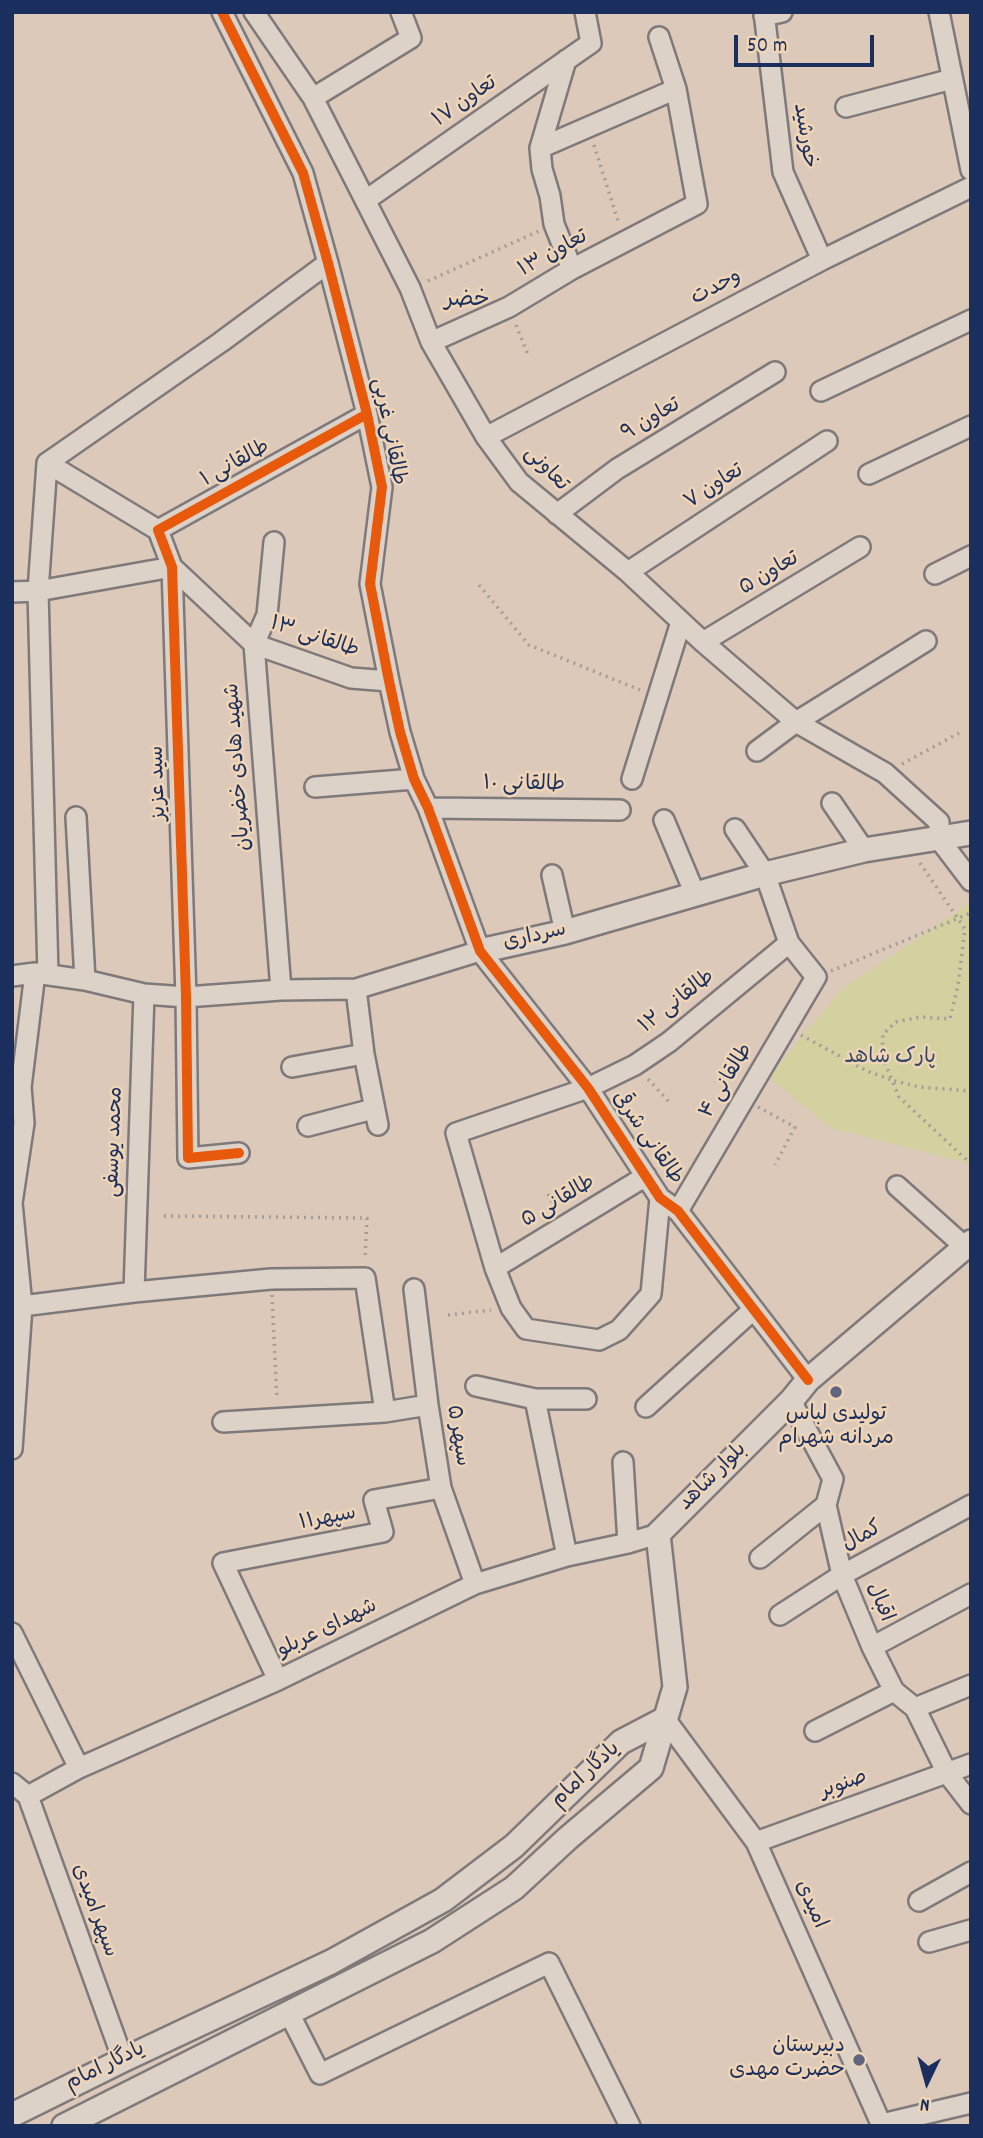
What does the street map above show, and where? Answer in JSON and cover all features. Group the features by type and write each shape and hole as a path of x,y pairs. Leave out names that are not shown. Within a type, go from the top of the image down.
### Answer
{"main road":[{"name":"سرداری","path":"481,951 565,932 765,874 864,849 971,833"},
{"name":"بلوار شاهد","path":"658,1534 791,1401 808,1380 968,1244"},
{"path":"658,1534 675,1687 664,1719"},
{"name":"یادگار امام","path":"64,2126 432,1941 514,1888 651,1768 664,1719"},
{"name":"یادگار امام","path":"12,2115 331,1962 443,1900 514,1846 621,1742 664,1719"}],"street":[{"name":"طالقانی غربی","path":"222,12 303,173 328,263 367,414 382,487 370,584 389,681 414,779 428,808 481,951"},
{"name":"تعاونی","path":"254,12 313,98 410,289 431,342 486,437 519,482 628,572 703,642 796,722 885,773 939,822 939,839 971,881"},
{"path":"313,98 411,38 401,12"},
{"name":"تعاون ۱۷","path":"366,200 591,43 586,12"},
{"path":"939,12 971,170"},
{"name":"خورشید","path":"770,14 783,172 822,260"},
{"path":"540,148 676,89 659,37"},
{"path":"566,60 540,148 554,224 572,269"},
{"path":"846,107 952,79"},
{"name":"تعاون ۱۳","path":"431,342 509,307 572,269 697,204 676,89"},
{"name":"وحدت","path":"486,437 822,260 971,187"},
{"path":"47,463 221,342 328,263"},
{"path":"821,391 971,320"},
{"name":"تعاون ۹","path":"557,514 617,469 775,372"},
{"name":"طالقانی ۱","path":"158,530 367,414"},
{"path":"869,474 971,426"},
{"name":"تعاون ۷","path":"628,572 827,441"},
{"path":"12,592 38,591 172,567 158,530 47,463"},
{"path":"12,1449 17,1304 12,1203 24,1123 21,1087 41,974 38,591 47,463"},
{"name":"شهید هادی خضریان","path":"274,542 267,615 254,644 281,990"},
{"name":"تعاون ۵","path":"703,642 860,547"},
{"path":"935,574 971,556"},
{"name":"طالقانی ۱۳","path":"172,567 254,644 351,678 389,681"},
{"name":"سید عزیز","path":"172,567 186,996 188,1158 239,1153"},
{"path":"632,779 681,622"},
{"path":"757,751 796,722 926,641"},
{"path":"315,787 414,779"},
{"path":"832,803 864,849"},
{"name":"طالقانی ۱۰","path":"428,808 620,810"},
{"path":"76,817 85,981"},
{"path":"664,820 695,894"},
{"path":"735,828 765,874 789,943 816,977"},
{"path":"552,874 565,932"},
{"name":"طالقانی ۱۲","path":"495,1268 456,1133 588,1088 635,1065 669,1042 789,943"},
{"name":"سرداری","path":"12,976 41,974 144,993 186,996 356,989 481,951"},
{"name":"طالقانی شرقی","path":"481,951 588,1088 660,1198 678,1211 808,1380"},
{"name":"طالقانی ۴","path":"678,1211 816,977"},
{"path":"308,1126 376,1117 364,1054 356,989"},
{"name":"محمد یوسفی","path":"134,1292 144,993"},
{"path":"292,1067 364,1054"},
{"name":"طالقانی ۵","path":"495,1268 646,1176"},
{"path":"897,1186 968,1244"},
{"path":"495,1268 511,1308 526,1329 599,1340 619,1330 651,1294 660,1198"},
{"path":"17,1304 271,1279 365,1278 385,1412"},
{"name":"سپهر ۵","path":"414,1289 441,1489 475,1584"},
{"path":"646,1406 753,1310"},
{"path":"476,1386 535,1399 586,1399"},
{"path":"535,1399 567,1556"},
{"name":"اقبال","path":"791,1401 833,1479 826,1505 842,1575 872,1647 894,1691 915,1707 947,1773 971,1804"},
{"path":"223,1422 385,1412 428,1405"},
{"path":"623,1462 628,1543"},
{"name":"سپهر۱۱","path":"278,1680 223,1563 383,1532 374,1500 441,1489"},
{"path":"760,1558 826,1505"},
{"name":"کمال","path":"780,1615 842,1575 971,1505"},
{"name":"شهدای عربلو","path":"28,1796 79,1768 278,1680 475,1584 567,1556 658,1534"},
{"path":"872,1647 971,1594"},
{"path":"12,1633 79,1768"},
{"path":"915,1707 971,1685"},
{"path":"815,1731 894,1691"},
{"name":"امیدی","path":"664,1719 756,1842 882,2125"},
{"name":"صنوبر","path":"756,1842 971,1764"},
{"path":"12,1783 28,1796"},
{"name":"سپهر امیدی","path":"28,1796 123,2060"},
{"path":"919,1901 971,1872"},
{"path":"929,1942 971,1930"},
{"path":"289,2013 320,2074 550,1963 630,2126"},
{"path":"882,2125 971,2102"}],"path":[{"path":"588,127 625,242"},
{"path":"410,289 554,224"},
{"path":"509,307 528,355"},
{"path":"479,585 529,645 657,697"},
{"path":"885,773 959,733"},
{"path":"906,844 965,929 958,985 950,1019 920,1017 897,1022 883,1034 882,1056 899,1097 971,1164"},
{"path":"816,977 971,914"},
{"path":"788,1027 867,1071 892,1080 919,1087 971,1091"},
{"path":"635,1065 670,1103"},
{"path":"743,1099 795,1126 775,1165"},
{"path":"164,1216 367,1218 365,1278"},
{"path":"271,1279 278,1418"},
{"path":"448,1315 511,1308"}],"green space":[{"name":"پارک شاهد","path":"971,902 971,1164 831,1128 769,1077 841,990"}],"cycle path":[{"path":"222,12 303,173 328,263 367,414 382,487 370,584 400,732 414,779 428,808 480,951 588,1088 660,1198 678,1211 808,1380"},
{"path":"239,1153 188,1158 186,997 172,567 158,530 367,414"}],"place":[{"name":"تولیدی لباس مردانه شهرام","path":"836,1392"},
{"name":"دبیرستان حضرت مهدی","path":"859,2060"}],"district":[{"name":"خضر","path":"467,302"}]}
